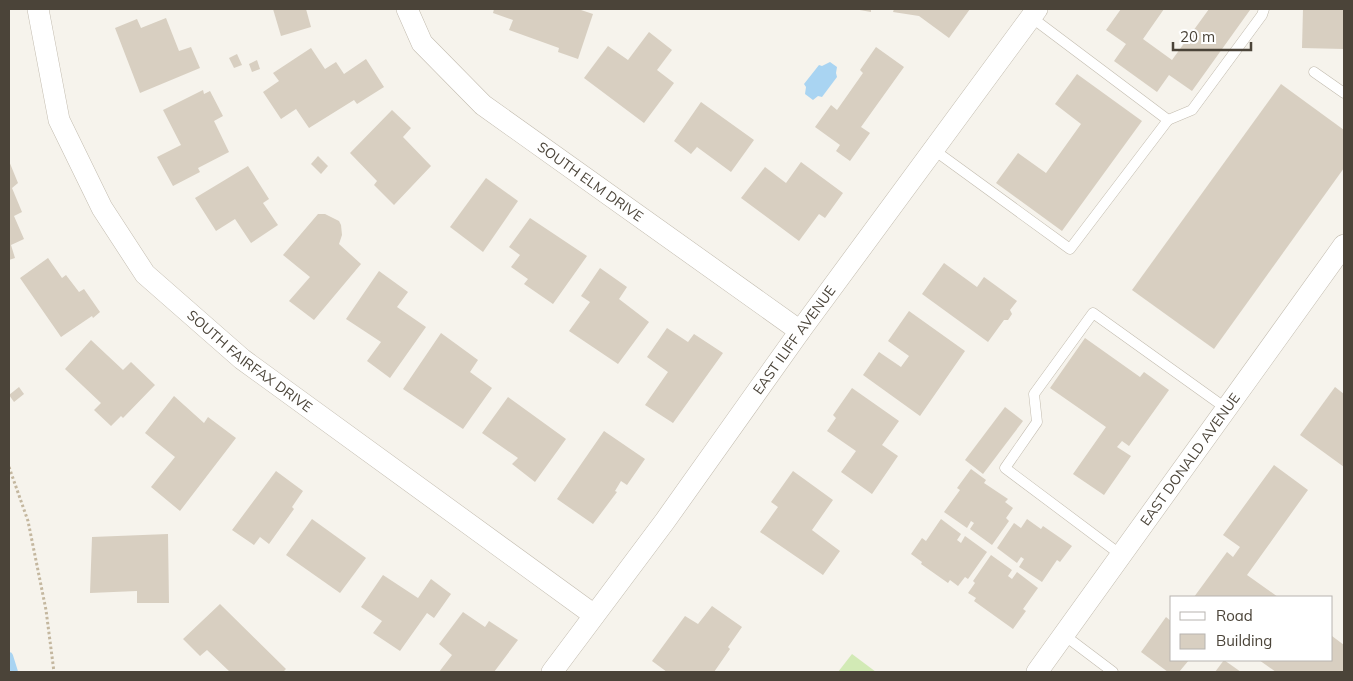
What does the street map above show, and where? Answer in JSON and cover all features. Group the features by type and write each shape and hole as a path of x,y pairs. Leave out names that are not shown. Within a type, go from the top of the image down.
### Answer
{"street":[{"name":"SOUTH FAIRFAX DRIVE","path":"38,9 59,120 102,208 145,274 242,359 594,615"},
{"name":"SOUTH ELM DRIVE","path":"407,9 422,43 483,105 800,331"},
{"name":"EAST ILIFF AVENUE","path":"552,672 665,521 800,331 1034,13"},
{"name":"EAST DONALD AVENUE","path":"1037,672 1344,245"}],"lane":[{"path":"934,150 1070,249 1168,120 1192,110 1262,15 1264,9"},
{"path":"1034,13 1168,120"},
{"path":"1314,72 1344,94"},
{"path":"1121,555 1005,468 1037,422 1034,394 1093,313 1226,409"},
{"path":"1064,635 1113,672"}],"path":[{"path":"9,467 28,521 46,610 54,672"}],"green space":[{"path":"852,654 876,672 838,672"}],"water":[{"path":"830,62 837,67 837,77 822,97 818,96 813,100 805,94 806,87 804,84 819,65 822,66"}],"building":[{"path":"273,9 306,9 311,27 281,36"},
{"path":"494,9 578,9 593,14 578,59 558,52 559,48 509,30 513,20 493,13"},
{"path":"854,9 871,9 871,12"},
{"path":"894,9 970,9 949,38 919,16 893,12"},
{"path":"1121,9 1164,9 1143,39 1172,60 1209,9 1250,10 1192,91 1169,75 1157,92 1114,61 1126,44 1106,30"},
{"path":"1303,9 1344,9 1344,49 1302,48"},
{"path":"166,18 179,51 191,47 200,68 140,93 115,28 137,19 141,28"},
{"path":"649,32 672,50 657,70 674,83 644,123 584,78 608,46 628,60"},
{"path":"876,47 904,67 861,127 870,133 850,161 836,151 840,145 815,127 831,105 837,110 863,73 860,70"},
{"path":"311,48 325,69 336,62 344,74 366,59 384,87 357,104 354,100 309,128 296,109 281,119 263,92 279,81 273,73"},
{"path":"237,54 242,65 234,68 229,58"},
{"path":"257,60 260,69 252,72 249,64"},
{"path":"1077,74 1142,121 1062,231 996,183 1018,153 1046,173 1081,124 1055,104"},
{"path":"1281,84 1344,130 1344,168 1214,349 1132,290"},
{"path":"203,90 204,94 210,91 223,116 214,121 229,152 198,168 200,172 173,186 157,157 181,145 163,110"},
{"path":"701,102 754,140 731,172 697,147 691,154 674,141"},
{"path":"392,110 411,128 403,137 431,166 394,205 374,185 377,181 350,153"},
{"path":"318,156 328,166 321,174 311,164"},
{"path":"9,161 18,183 12,188 22,212 14,216 24,239 11,245 15,258 9,260"},
{"path":"801,162 843,193 825,218 819,214 799,241 741,198 765,167 786,183"},
{"path":"248,166 269,199 263,203 278,225 251,243 235,219 216,231 195,198"},
{"path":"486,178 518,201 483,252 450,227"},
{"path":"318,214 325,214 339,221 342,235 339,244 361,264 314,320 289,301 310,277 283,255"},
{"path":"530,218 587,256 553,304 524,284 528,279 511,267 520,255 509,247"},
{"path":"48,258 62,278 66,275 79,292 84,289 100,312 61,337 20,278"},
{"path":"944,263 977,287 984,277 1017,301 1010,310 1012,314 1008,320 1004,320 988,342 922,294"},
{"path":"600,268 627,287 619,299 649,322 618,364 569,331 590,302 581,296"},
{"path":"379,271 408,292 397,307 426,327 390,378 367,361 381,342 346,319"},
{"path":"909,311 965,351 920,416 863,375 879,352 901,367 909,356 888,341"},
{"path":"667,328 688,342 694,334 723,353 673,423 645,405 668,372 647,357"},
{"path":"441,333 478,360 470,372 492,388 463,429 403,389"},
{"path":"1085,338 1140,377 1144,372 1169,390 1129,446 1122,441 1117,447 1131,456 1104,495 1073,474 1106,427 1050,388"},
{"path":"91,340 123,370 131,362 155,385 123,418 121,416 111,426 94,410 101,403 65,369"},
{"path":"19,387 24,394 14,402 9,395"},
{"path":"1335,387 1344,394 1344,467 1300,435"},
{"path":"852,388 899,421 882,445 898,456 872,494 841,472 856,451 827,431 836,418 833,415"},
{"path":"174,396 204,423 208,417 236,438 180,511 151,487 175,457 145,433"},
{"path":"508,397 566,439 535,482 512,464 518,458 482,433"},
{"path":"1005,407 1023,421 983,474 965,460"},
{"path":"604,431 645,459 627,485 621,481 615,491 617,492 593,524 557,499"},
{"path":"1274,465 1308,490 1247,575 1277,596 1195,596 1227,552 1233,557 1240,547 1223,535"},
{"path":"971,469 986,480 984,483 1008,499 1005,502 1013,508 1006,518 1009,521 992,545 970,529 974,523 971,521 967,528 944,512 960,490 957,488"},
{"path":"276,471 303,491 292,507 294,509 269,544 260,537 254,545 232,530"},
{"path":"793,471 833,500 812,530 840,551 823,575 760,532 778,507 771,502"},
{"path":"312,519 366,558 340,593 286,555"},
{"path":"941,519 961,534 957,540 961,543 965,536 987,552 968,579 965,577 958,586 950,580 948,583 921,564 922,562 911,554 922,538 926,541"},
{"path":"1027,519 1041,529 1043,526 1072,546 1060,562 1057,560 1042,582 1019,567 1024,559 1021,557 1017,563 997,548 1014,523 1021,528"},
{"path":"168,534 169,603 137,603 137,591 90,593 92,537"},
{"path":"991,555 1012,570 1008,576 1012,579 1017,572 1038,588 1023,609 1026,611 1013,629 974,601 976,598 968,593 975,583 973,581"},
{"path":"383,575 418,598 431,579 451,594 434,618 427,613 400,651 373,633 382,621 361,607"},
{"path":"220,604 286,669 283,672 230,672 207,650 200,656 183,639"},
{"path":"712,606 742,627 714,672 667,672 652,661 685,616 698,624"},
{"path":"463,612 485,627 489,621 518,640 494,672 439,672 452,655 439,644"},
{"path":"1166,617 1170,620 1170,661 1188,661 1179,672 1168,672 1141,652"},
{"path":"1333,637 1344,645 1344,672 1276,672 1260,661 1333,661"},
{"path":"1223,661 1225,661 1241,672 1215,672"}],"waterway":[{"path":"9,656 14,672"}]}
